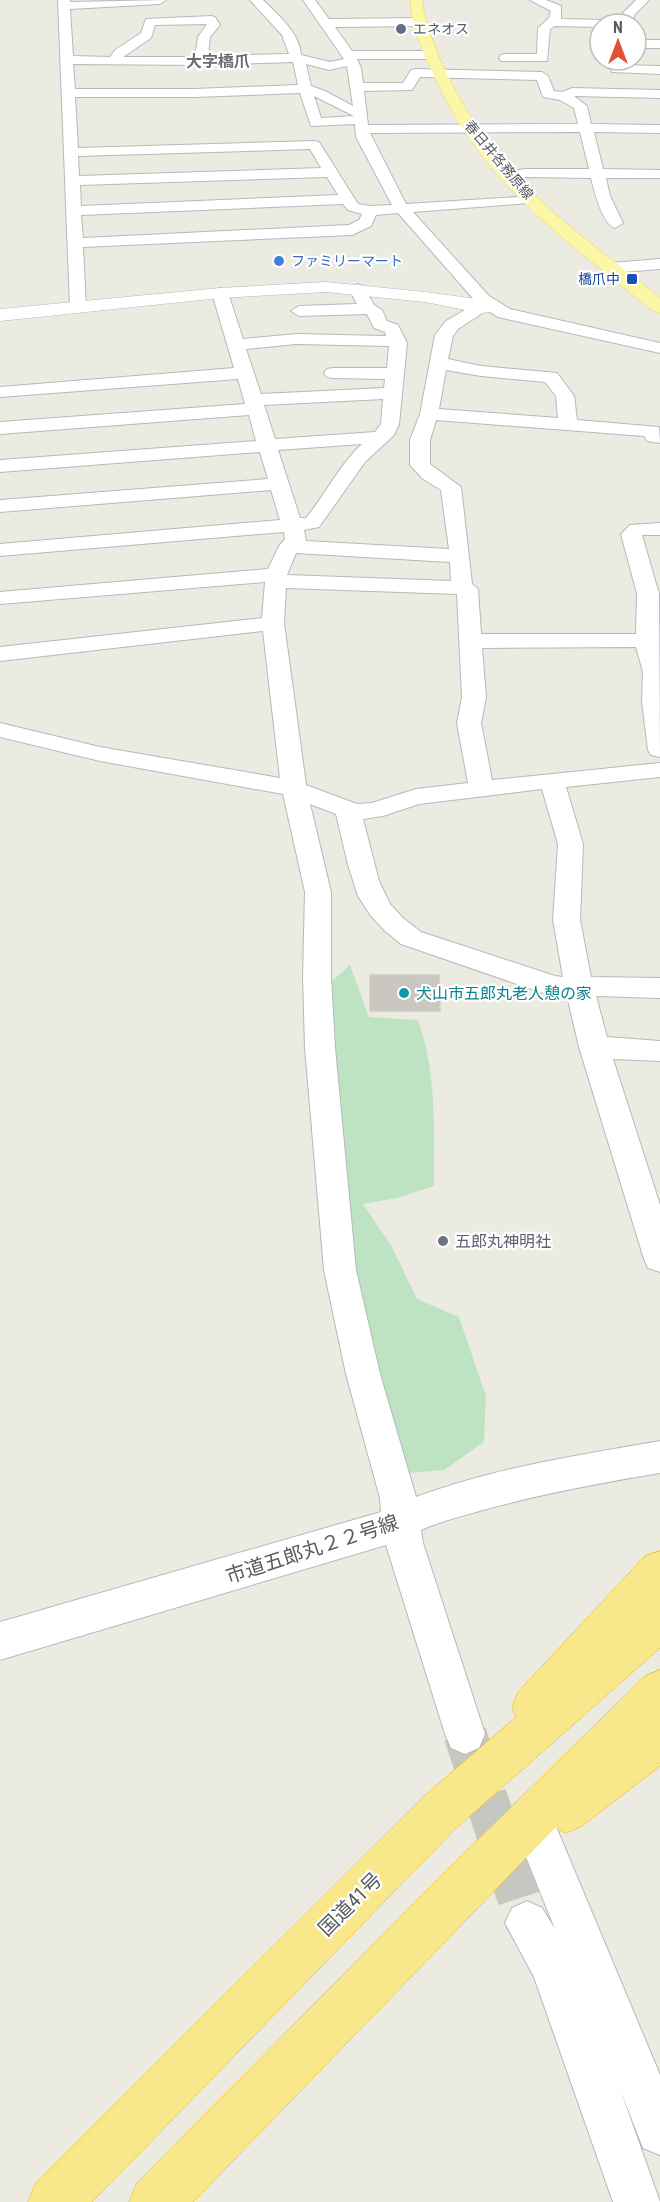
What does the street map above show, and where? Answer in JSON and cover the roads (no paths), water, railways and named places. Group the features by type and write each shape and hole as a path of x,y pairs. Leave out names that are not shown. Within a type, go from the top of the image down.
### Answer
{"highway":[{"path":"439,1813 613,1619 660,1570"},
{"name":"国道41号","path":"55,2202 439,1813 660,1621"},
{"path":"156,2202 463,1888 660,1691"},
{"path":"463,1888 660,1738"}],"main road":[{"name":"春日井各務原線","path":"416,0 420,22 453,103 507,176 529,199 660,308"}],"street":[{"path":"78,307 71,152 75,137 68,93 64,3 160,0"},
{"path":"256,0 276,18 296,50 310,124 361,121 472,130 585,127 660,129"},
{"path":"309,0 350,58 359,87 361,121 368,147 401,208 486,307"},
{"path":"486,57 543,58 544,28 557,15 557,9 536,0"},
{"path":"631,12 643,0"},
{"path":"249,14 269,12"},
{"path":"114,61 119,53 147,35 150,22 211,20 214,25 204,37 201,61"},
{"path":"326,23 420,22"},
{"path":"552,22 588,23"},
{"path":"66,60 297,59 329,66 350,58 434,56"},
{"path":"522,75 523,58"},
{"path":"618,72 623,93"},
{"path":"359,87 407,87 416,73 542,76 548,94 564,96 580,106 603,196 615,223"},
{"path":"68,93 194,93 305,89 329,96 361,121"},
{"path":"564,96 572,93 660,94"},
{"path":"71,152 314,145 353,207 370,211 529,199"},
{"path":"72,181 331,172"},
{"path":"507,176 525,173 660,174"},
{"path":"73,211 347,198"},
{"path":"75,243 343,231 352,230 366,223 370,211"},
{"path":"343,231 347,249"},
{"path":"611,268 660,264"},
{"path":"0,315 220,293 292,288 357,289 486,307 660,348"},
{"path":"357,289 368,309"},
{"path":"220,293 291,536 276,578 273,623 294,789 318,892 317,977 320,1048 340,1270 363,1374 398,1498 404,1543 465,1734"},
{"path":"462,588 451,487 430,475 420,465 420,440 429,414 447,329 486,307"},
{"path":"291,536 312,523 358,458 378,437 387,432 390,424 398,341 392,329 380,324 374,310 299,311"},
{"path":"236,345 296,339 398,341"},
{"path":"439,363 481,371 551,377 565,396 567,423"},
{"path":"0,392 244,373"},
{"path":"333,373 395,374"},
{"path":"0,428 393,393"},
{"path":"429,414 567,423 652,432 654,437 660,437"},
{"path":"0,466 378,437"},
{"path":"0,506 277,484"},
{"path":"660,529 637,529 631,534 648,594 647,640 649,661 657,672 654,702 660,750"},
{"path":"0,549 291,536 460,556"},
{"path":"0,598 276,578 467,589 474,697 469,723 481,788"},
{"path":"0,654 273,623"},
{"path":"470,641 647,640"},
{"path":"2,754 8,732 100,754 294,789 354,812 374,811 416,797 481,788 660,770"},
{"path":"552,780 571,849 567,890 568,939 594,1047 648,1174 660,1259"},
{"path":"347,809 367,886 382,913 394,926 411,938 554,986 660,988"},
{"path":"594,1047 660,1051"},
{"name":"市道五郎丸２２号線","path":"0,1641 365,1535 429,1509 505,1488 588,1469 660,1457"},
{"path":"537,1832 660,2131"},
{"path":"527,1923 552,1966 637,2202"}],"tunnel":[{"path":"465,1734 527,1923"}],"place":[{"name":"エネオス","path":"401,29"},
{"name":"ファミリーマート","path":"279,261"},
{"name":"橋爪中","path":"632,279"},
{"name":"犬山市五郎丸老人憩の家","path":"404,993"},
{"name":"五郎丸神明社","path":"443,1241"}],"district":[{"name":"大字橋爪","path":"218,61"}]}
